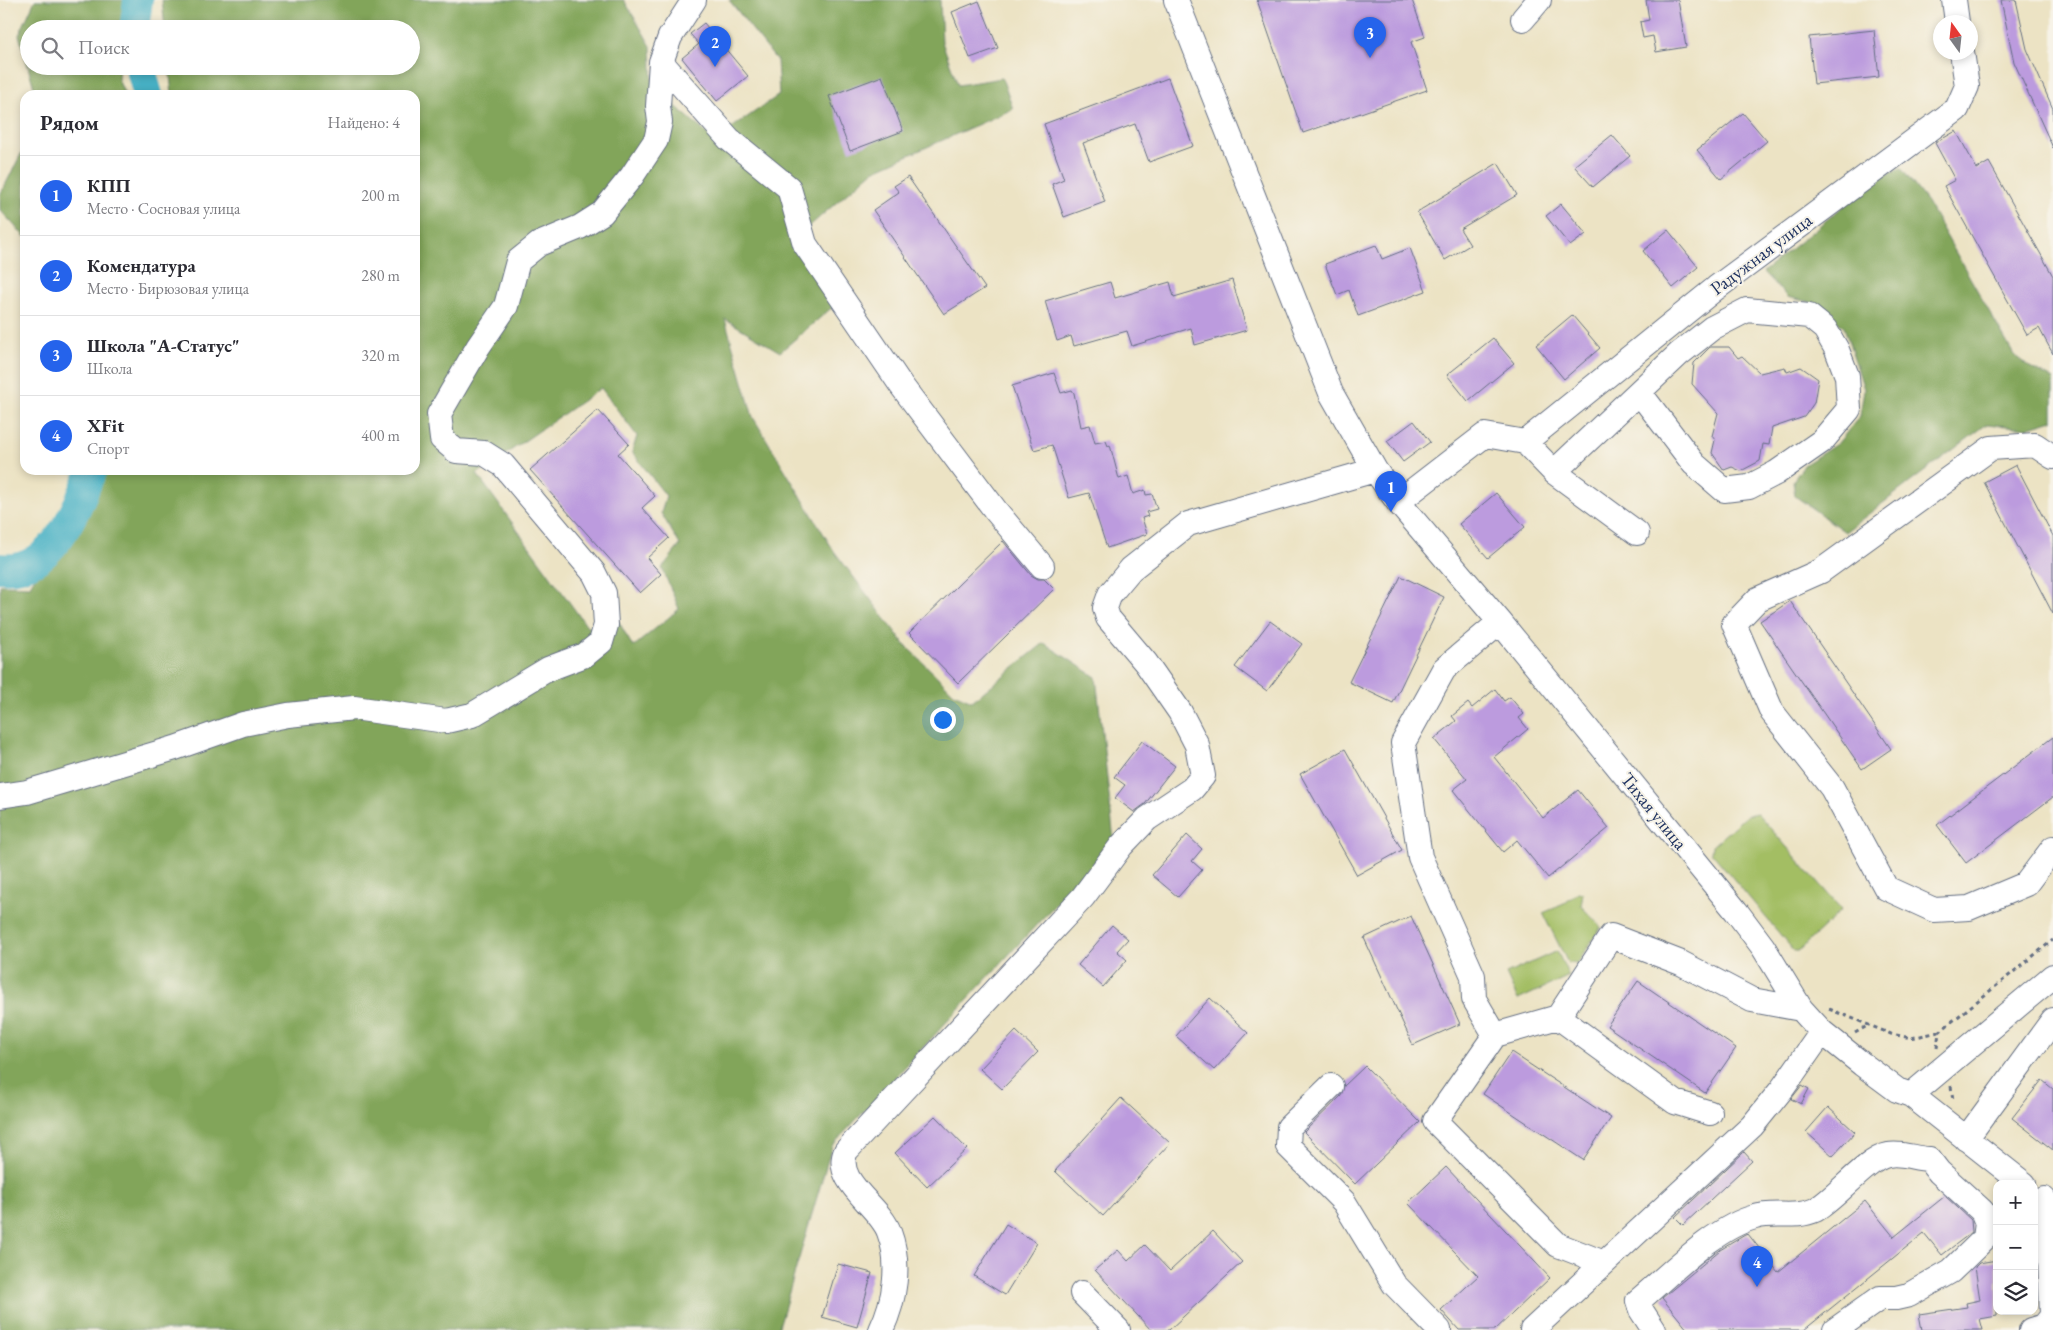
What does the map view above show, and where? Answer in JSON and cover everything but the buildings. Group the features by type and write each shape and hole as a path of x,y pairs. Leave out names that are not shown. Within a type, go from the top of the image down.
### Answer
{"street":[{"name":"Тихая улица","path":"1177,0 1331,393 1375,470 1402,507 1500,622 1736,911 1763,947 1801,1009 1822,1032 1897,1090 1911,1095 2019,1180"},
{"path":"1523,19 1539,0"},
{"path":"1954,0 1956,15"},
{"path":"0,796 46,787 176,748 243,724 288,715 354,708 446,721 472,715 548,669 585,655 601,642 606,624 604,593 594,573 504,465 484,453 456,451 442,440 439,414 478,347 506,306 518,261 539,244 580,227 602,213 632,176 656,140 660,122 658,106 661,62 670,37 686,4"},
{"name":"Радужная улица","path":"1525,442 1716,288 1957,109 1967,86 1963,60"},
{"path":"661,62 729,139 789,188 805,244 901,385 996,511 1042,566"},
{"path":"1554,472 1679,354 1712,328 1748,310 1784,312 1809,316 1825,329 1837,350 1847,376 1849,409 1822,442 1776,473 1749,487 1724,490 1694,464 1639,392"},
{"path":"1402,507 1485,435 1525,442 1554,472 1637,533"},
{"path":"2053,457 2035,446 1991,448 1821,571 1758,598 1734,624 1772,712 1832,788 1886,888 1934,910 1969,908 2026,884 2053,848"},
{"path":"881,1330 894,1291 896,1272 892,1241 882,1219 846,1176 842,1166 842,1159 846,1151 1083,897 1121,846 1147,819 1192,789 1203,776 1197,745 1180,712 1146,663 1108,618 1104,608 1110,594 1131,569 1188,524 1375,470"},
{"path":"1496,1035 1474,999 1473,976 1420,857 1403,743 1444,669 1500,622"},
{"path":"1604,1264 1558,1244 1435,1121 1496,1035 1558,1017 1611,936 1681,963 1752,1000 1801,1009"},
{"path":"1911,1095 2053,976"},
{"path":"1558,1017 1675,1102 1710,1113"},
{"path":"1654,1330 1641,1310 1638,1301 1720,1232 1754,1217 1770,1214 1794,1216 1816,1209 1864,1170 1886,1155 1902,1154 1918,1159 1929,1159 1959,1133 2053,1020"},
{"path":"1532,1330 1752,1126 1782,1089 1822,1032"},
{"path":"1331,1086 1289,1127 1288,1146 1344,1202 1394,1284 1439,1330"},
{"path":"1835,1330 1880,1298 1896,1298 1909,1295 1952,1271 1985,1238 1987,1223 1982,1211 1939,1172 1929,1159"},
{"path":"2031,1330 2044,1326 2052,1316 2048,1228 2044,1199"},
{"path":"1082,1293 1118,1330"}],"path":[{"path":"1828,1008 1891,1034 1911,1038 1939,1032 2053,940"},
{"path":"1936,1054 1939,1032"},
{"path":"1950,1084 1953,1100"}],"green space":[{"path":"35,0 126,0 124,20 26,20"},
{"path":"162,0 624,0 651,46 653,86 714,140 779,95 777,61 729,0 940,0 942,42 958,85 1002,78 1013,109 873,171 798,236 835,305 780,352 725,319 753,417 834,551 906,646 954,693 972,701 1044,643 1096,677 1114,841 832,1146 778,1330 0,1330 0,585 30,586 92,475 420,475 420,90 171,90 170,75 420,75 420,20 164,20","holes":["601,388 637,436 632,452 666,496 661,513 680,545 662,568 679,609 633,647 615,615 588,628 477,474"]},
{"path":"30,75 118,75 123,90 35,90"},
{"path":"20,156 20,232 0,210 0,195"},
{"path":"1901,168 1927,202 2014,355 2028,366 2053,379 2053,420 2027,428 1987,424 1845,532 1795,496 1793,481 1804,465 1838,443 1860,416 1864,389 1844,327 1813,303 1787,297 1763,272 1880,176"},
{"path":"1757,813 1842,910 1798,951 1794,951 1711,852 1712,846 1747,815"},
{"path":"1578,892 1583,893 1581,906 1601,927 1577,964 1568,963 1543,913 1564,904"},
{"path":"1557,951 1569,976 1518,1000 1506,974"}],"waterway":[{"path":"135,20 138,0"},
{"path":"142,75 147,90"},
{"path":"0,568 18,567 34,561 48,550 70,520 90,475"}],"place":[{"name":"Школа \"А-Статус\"","path":"1370,58"},
{"name":"Комендатура","path":"715,67"},
{"name":"КПП","path":"1391,512"},
{"name":"XFit","path":"1757,1287"}]}
